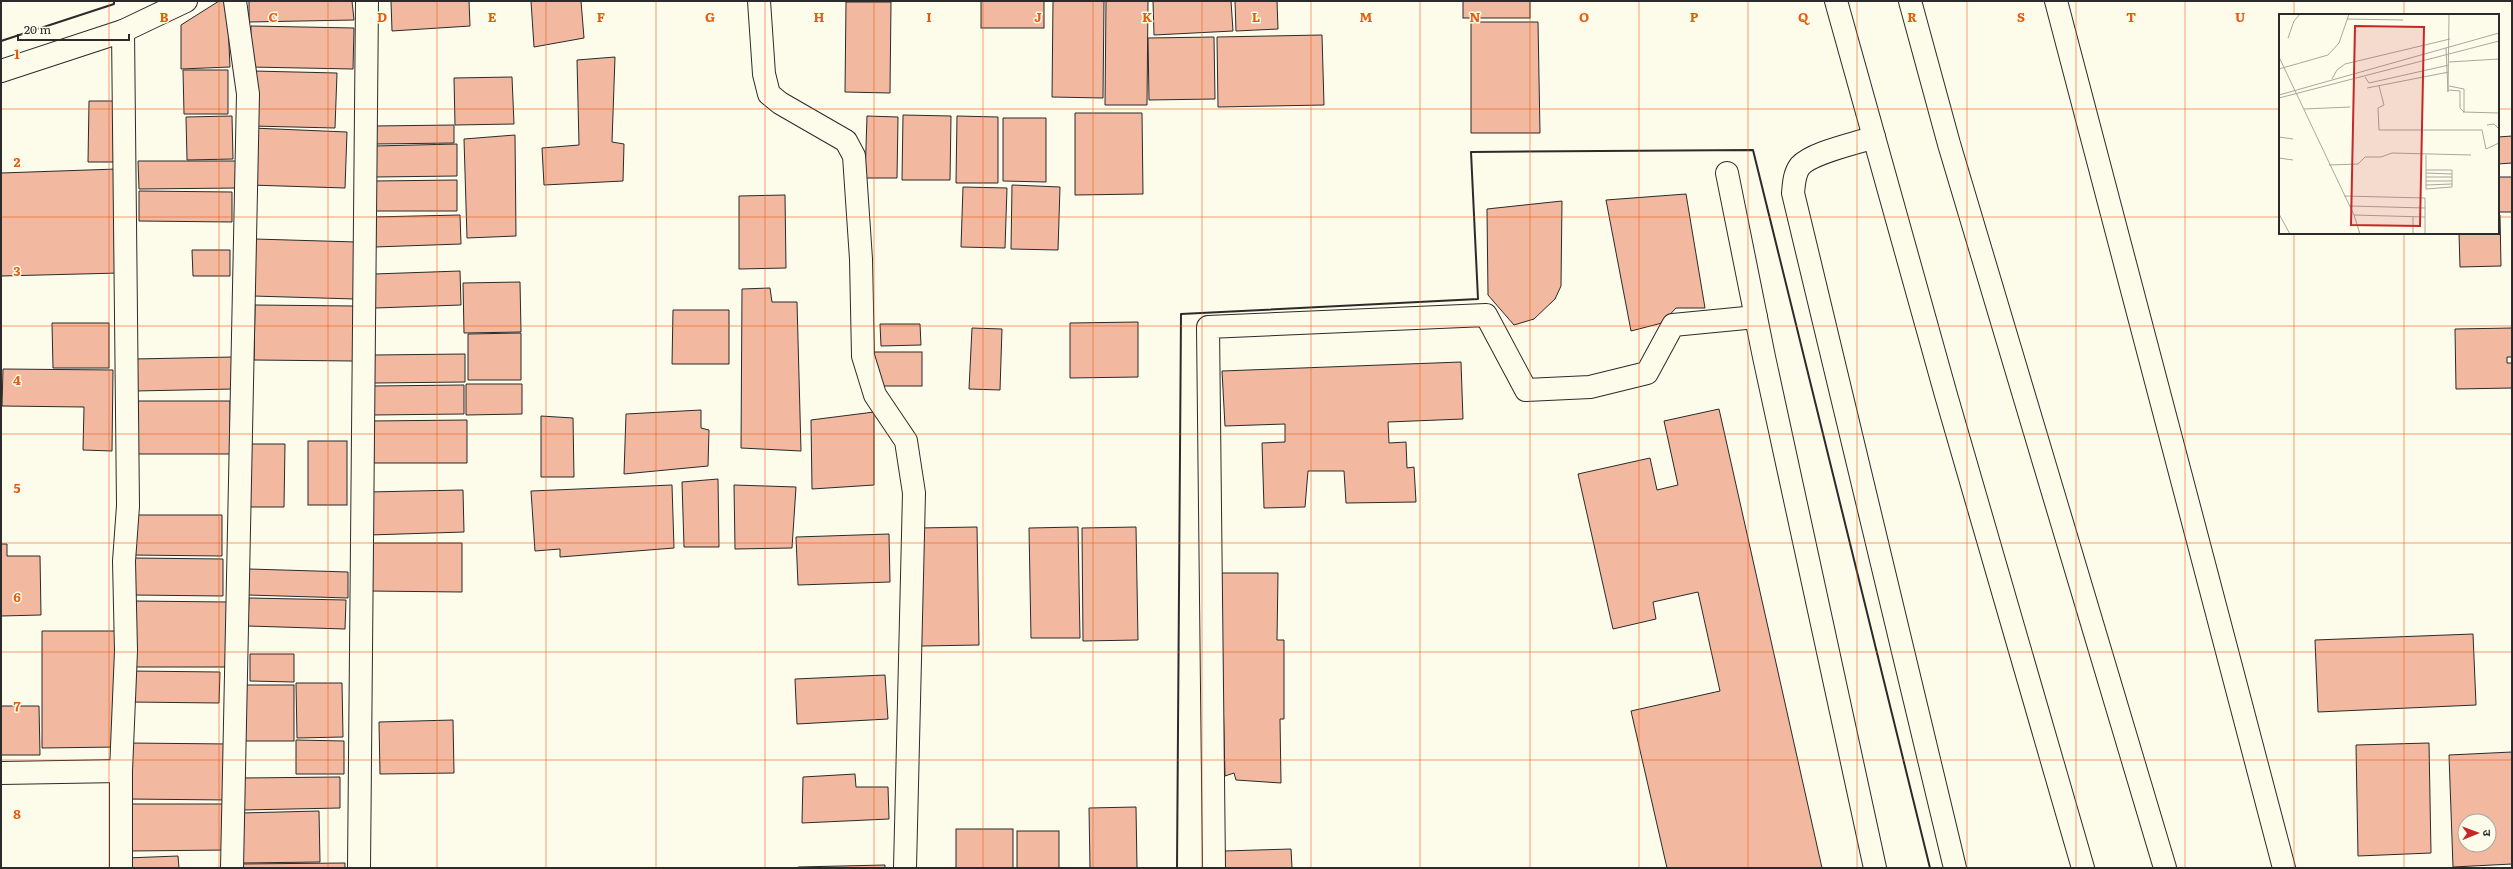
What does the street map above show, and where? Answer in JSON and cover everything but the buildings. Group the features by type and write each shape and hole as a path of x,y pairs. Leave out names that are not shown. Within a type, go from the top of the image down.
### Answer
{"street":[{"path":"1,71 123,31 186,1"},
{"path":"232,868 248,94 235,1"},
{"path":"359,868 367,1"},
{"path":"759,1 764,74 769,94 780,104 846,142 854,156 861,267 863,356 875,395 906,441 910,461 914,494 905,868"},
{"path":"1836,1 2083,868"},
{"path":"1910,1 1951,152 2165,868"},
{"path":"2056,1 2284,868"},
{"path":"121,868 121,771 126,651 124,561 128,506 123,31"},
{"path":"1874,137 1811,158 1800,166 1794,177 1793,193 1955,868"},
{"path":"1727,173 1756,317 1875,868"},
{"path":"1214,868 1208,327 1486,315 1526,390 1590,387 1647,373 1673,325 1756,317"},
{"path":"1,773 121,771"}],"wall":[{"path":"1,41 114,4 114,1"},
{"path":"1177,868 1181,314 1478,299 1471,152 1753,150 1930,868"}]}
